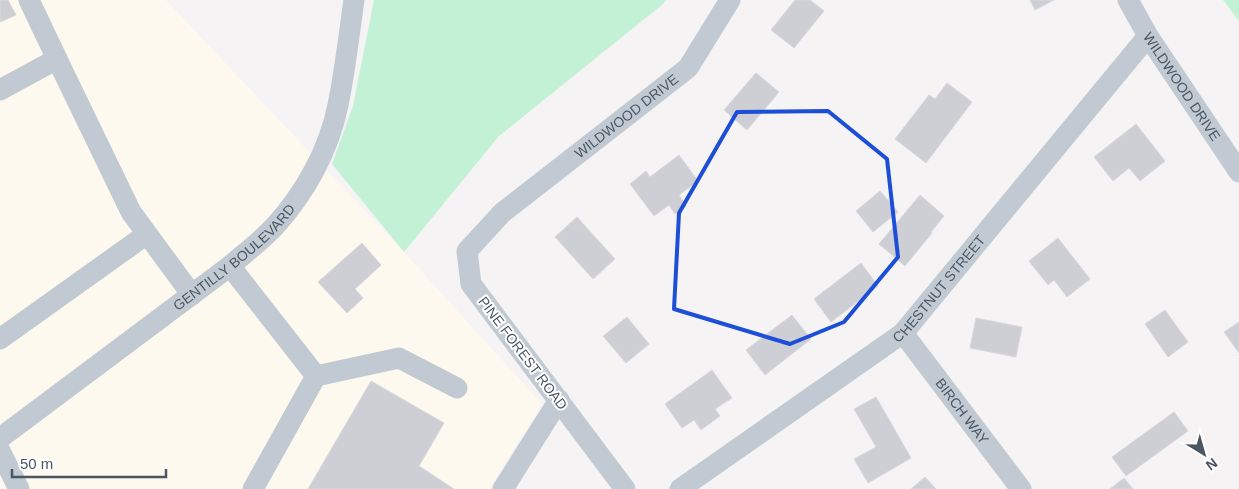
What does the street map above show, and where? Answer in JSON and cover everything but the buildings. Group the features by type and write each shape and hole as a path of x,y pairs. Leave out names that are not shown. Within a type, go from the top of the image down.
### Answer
{"street":[{"path":"30,0 131,212 192,295"},
{"name":"GENTILLY BOULEVARD","path":"0,438 230,266 275,226 288,210 300,194 323,152 338,106 354,0"},
{"name":"WILDWOOD DRIVE","path":"502,213 688,68 730,0"},
{"name":"WILDWOOD DRIVE","path":"1128,0 1148,36 1239,172"},
{"name":"CHESTNUT STREET","path":"680,489 903,333 1148,36"},
{"path":"0,90 57,59"},
{"name":"PINE FOREST ROAD","path":"502,213 467,251 471,284 626,489"},
{"path":"0,339 147,234"},
{"path":"230,266 316,376"},
{"name":"BIRCH WAY","path":"903,333 1021,489"},
{"path":"253,489 316,376 400,358 457,388"},
{"path":"503,489 558,400"},
{"path":"0,451 19,489"}],"highlighted area":[{"path":"828,111 887,159 898,257 844,322 790,344 674,309 679,213 737,112"}],"shaded area":[{"path":"0,0 166,0 404,252 542,404 489,489 0,489"}],"green space":[{"path":"374,0 666,0 499,136 404,252 332,164 353,106"},
{"path":"1223,0 1239,0 1239,21"}]}
